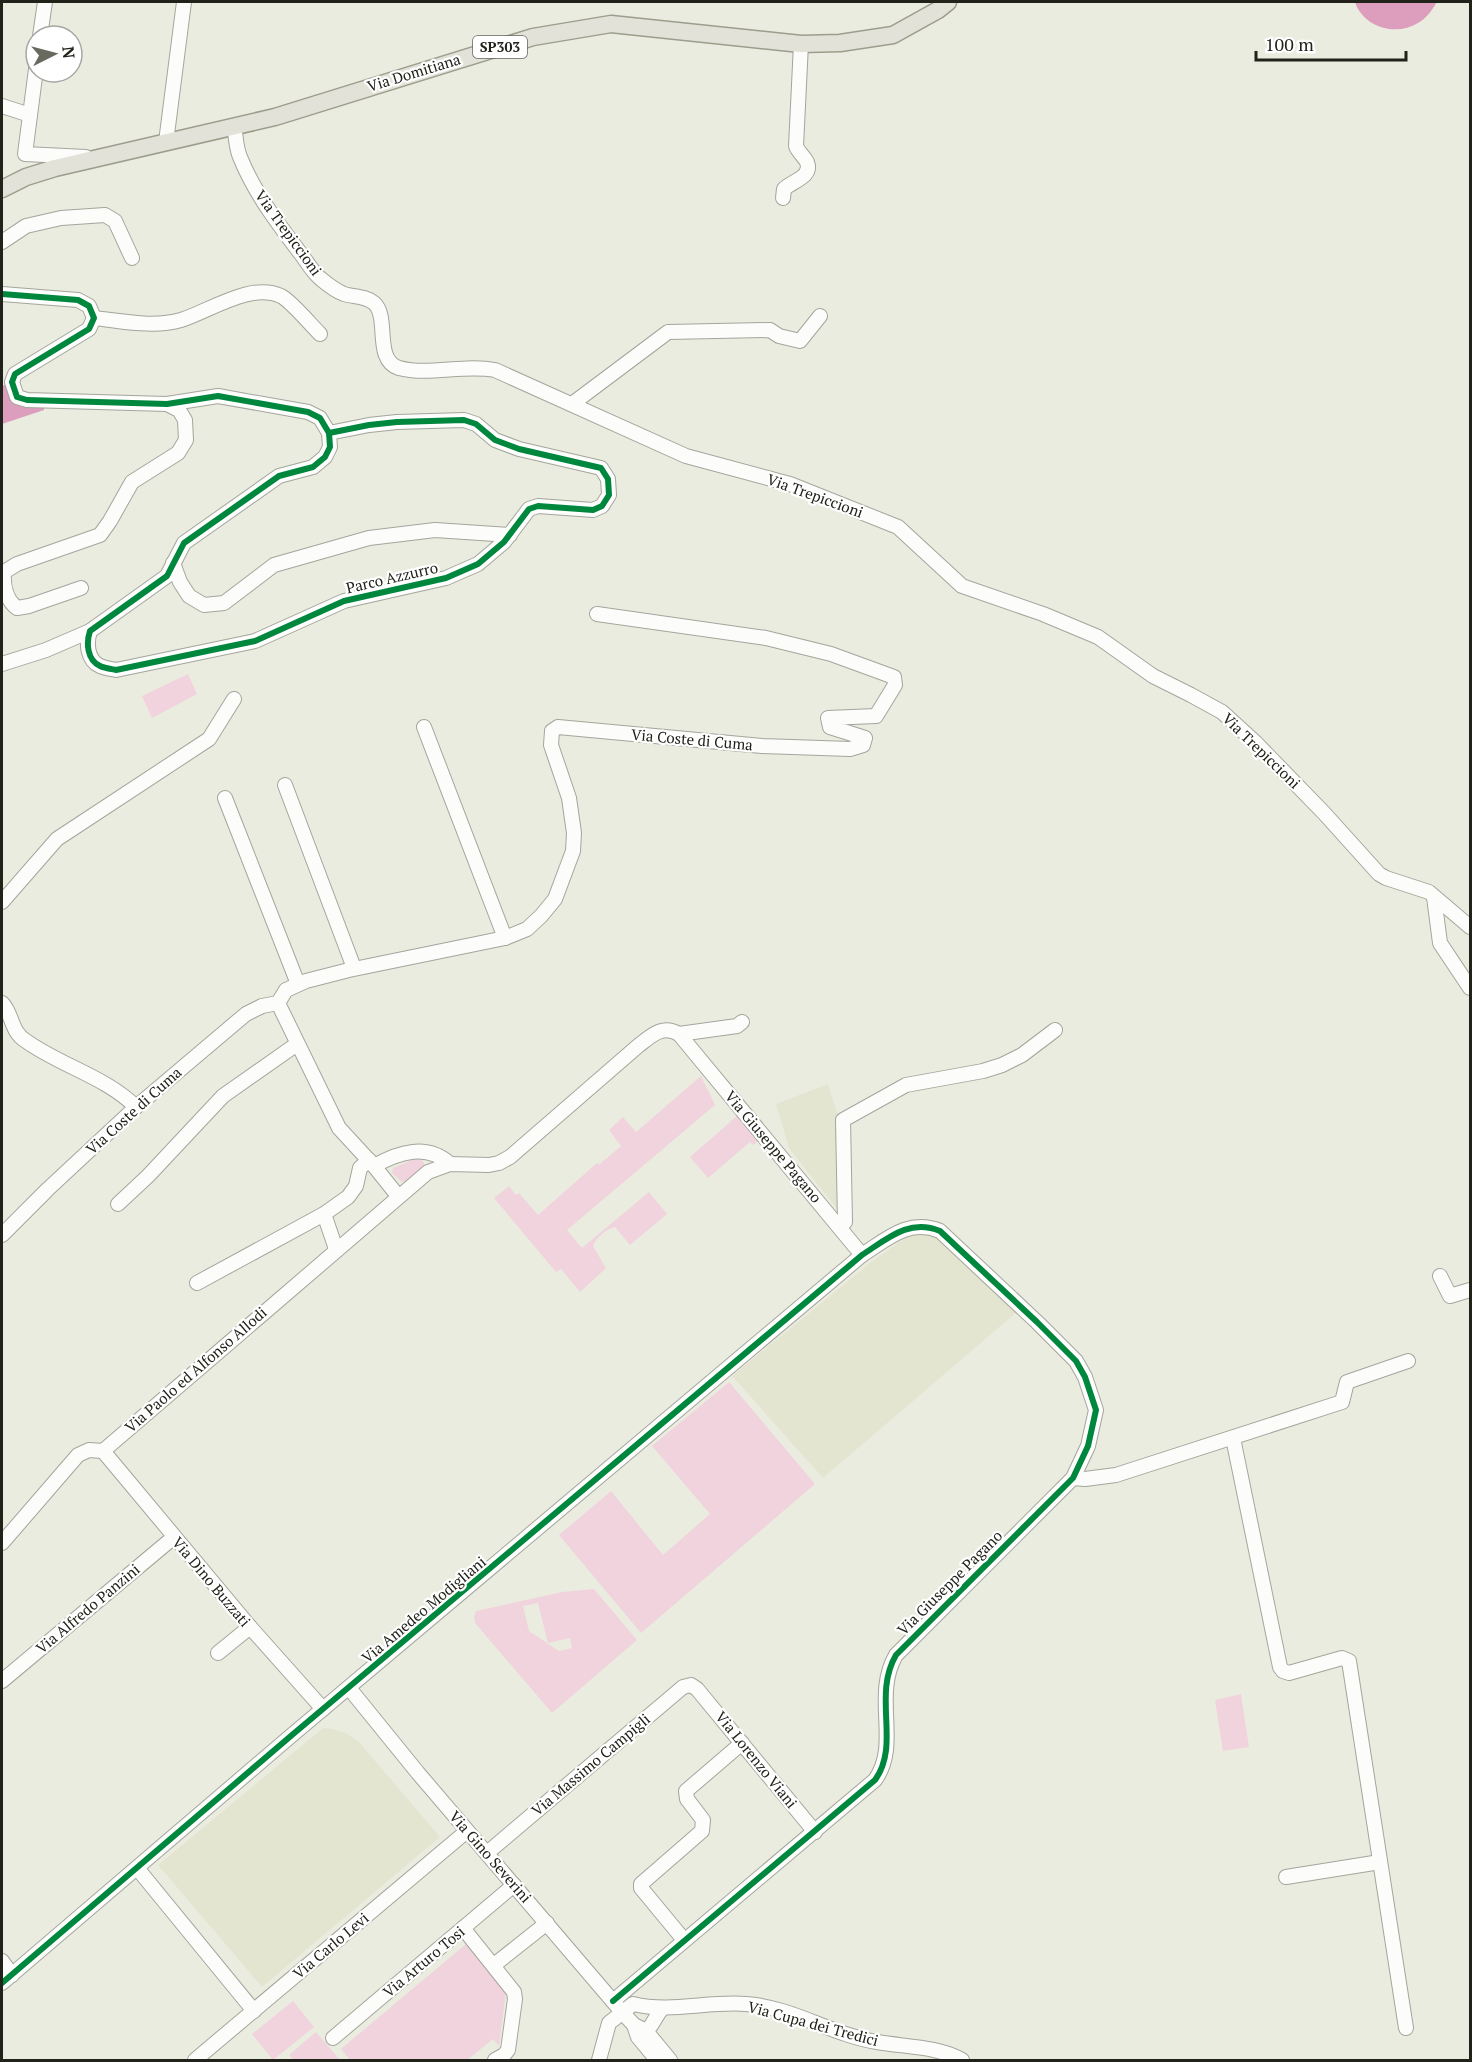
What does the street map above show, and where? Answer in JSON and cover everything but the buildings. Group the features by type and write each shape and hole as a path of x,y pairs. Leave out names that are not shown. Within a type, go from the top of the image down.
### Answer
{"main road":[{"name":"Via Domitiana","path":"2,189 26,177 55,168 275,117 532,37 611,24 801,44 840,43 893,35 948,2"}],"street":[{"path":"41,24 43,2"},
{"path":"166,142 184,2"},
{"path":"783,198 784,189 805,176 808,167 805,158 795,146 801,44"},
{"path":"34,84 25,154 97,158"},
{"path":"2,106 30,115"},
{"name":"Via Trepiccioni","path":"234,126 239,155 251,181 292,243 318,277 342,293 365,298 375,304 379,312 386,354 390,363 399,368 419,370 482,367 495,369 686,456 790,484 898,527 962,586 1043,614 1098,637 1153,676 1191,694 1221,712 1256,743 1379,874 1386,879 1429,892 1470,927"},
{"path":"2,242 26,226 61,218 105,215 114,221 132,258"},
{"path":"94,318 160,324 181,320 248,293 266,292 283,297 320,334"},
{"path":"2,294 78,300 89,306 94,318 89,329 15,374 12,382 17,397 27,400 167,404 218,396 308,412 320,418 328,433 330,447 325,457 313,467 279,476 184,543 167,576 90,631 46,650 2,664"},
{"path":"573,404 668,332 770,330 779,336 800,341 820,316"},
{"path":"81,588 17,608 10,603 4,582 4,572 16,564 100,535 111,521 132,482 178,453 186,440 185,420 179,410 167,404"},
{"name":"Parco Azzurro","path":"90,631 86,642 92,658 100,666 116,670 255,641 344,601 446,578 478,564 504,542 529,509 538,506 593,510 602,506 609,495 608,479 601,468 502,443 476,424 464,420 397,422 328,433"},
{"path":"173,563 180,582 189,596 204,605 224,603 274,565 369,538 435,530 510,535"},
{"name":"Via Coste di Cuma","path":"2,1235 136,1107 246,1014 262,1006 278,1003 286,990 298,984 354,969 505,938 527,929 555,898 573,851 574,833 569,798 551,745 552,731 558,727 762,747 850,749 863,745 865,738 830,727 828,718 876,716 895,685 894,676 831,654 766,638 597,614"},
{"path":"2,902 57,839 209,739 234,699"},
{"path":"424,727 505,938"},
{"path":"285,785 354,969"},
{"path":"225,798 298,984"},
{"path":"1434,897 1436,930 1440,943 1470,988"},
{"path":"2,1003 17,1034 25,1041 116,1090 136,1107"},
{"path":"278,1003 339,1128 372,1163 394,1200"},
{"name":"Via Paolo ed Alfonso Allodi","path":"2,1543 78,1455 89,1450 103,1451 428,1172 450,1164 476,1166 500,1163 510,1157 655,1032 673,1030 679,1034 737,1026 742,1022"},
{"path":"840,1227 845,1222 843,1120 906,1085 1002,1065 1022,1055 1055,1030"},
{"name":"Via Giuseppe Pagano","path":"599,2061 609,2023 618,2007 684,1940 874,1780 879,1773 886,1750 886,1676 896,1655 1073,1478 1088,1446 1096,1410 1085,1377 1076,1361 940,1231 921,1226 894,1234 862,1255 679,1034"},
{"path":"118,1204 148,1176 223,1096 297,1044"},
{"path":"197,1282 324,1214 348,1197 356,1186 360,1168 410,1151 425,1151 430,1161 428,1172"},
{"name":"Via Paolo ed Alfonso Allodi","path":"425,1151 450,1164"},
{"path":"324,1214 336,1249"},
{"name":"Via Amedeo Modigliani","path":"7,1979 323,1709 862,1255"},
{"path":"1440,1276 1450,1296 1470,1290"},
{"path":"1073,1478 1085,1479 1116,1474 1342,1402 1347,1382 1408,1361"},
{"path":"1233,1438 1280,1667 1289,1673 1342,1658 1349,1661 1406,2028"},
{"name":"Via Dino Buzzati","path":"103,1451 249,1627 323,1709"},
{"name":"Via Alfredo Panzini","path":"2,1681 174,1537"},
{"path":"218,1653 249,1627"},
{"name":"Via Massimo Campigli","path":"487,1854 683,1687 691,1685 697,1689"},
{"name":"Via Gino Severini","path":"349,1688 467,1831 618,2007 670,2061"},
{"name":"Via Lorenzo Viani","path":"697,1689 815,1832"},
{"path":"684,1940 641,1888 641,1884 702,1831 703,1820 687,1799 686,1791 742,1743"},
{"name":"Via Carlo Levi","path":"195,2061 467,1831"},
{"path":"1286,1877 1380,1862"},
{"path":"137,1868 254,2011"},
{"name":"Via Arturo Tosi","path":"333,2038 514,1885"},
{"path":"494,1965 547,1923"},
{"path":"463,1928 511,1986 515,1999 508,2050 495,2061"},
{"path":"2,1961 7,1979"},
{"name":"Via Cupa dei Tredici","path":"618,2007 633,2004 662,2009 714,2004 750,2004 792,2015 849,2036 934,2050 952,2055 962,2061"},
{"path":"640,2028 651,2027 653,2020 662,2009"},
{"name":"Via Gino Severini","path":"640,2028 638,2037 658,2061"}],"shaded area":[{"path":"1355,2 1437,2 1421,21 1409,27 1391,29 1381,27 1365,18"},
{"path":"10,383 14,397 20,404 24,406 44,405 44,410 2,424 2,386"},
{"path":"188,674 197,694 152,718 142,696"},
{"path":"701,1076 715,1105 567,1230 582,1248 649,1192 667,1214 630,1245 615,1227 602,1234 593,1246 606,1268 580,1292 561,1269 556,1272 494,1198 509,1186 516,1195 519,1193 538,1215 597,1163 600,1164 621,1146 609,1130 623,1117 636,1132"},
{"path":"828,1084 838,1116 841,1206 837,1209 789,1148 776,1104"},
{"path":"737,1116 758,1141 753,1145 750,1142 708,1178 690,1157"},
{"path":"417,1158 424,1162 424,1166 407,1181 402,1182 392,1173 393,1168"},
{"path":"920,1232 937,1233 1017,1312 823,1478 732,1376 870,1263 908,1236"},
{"path":"729,1382 815,1484 641,1633 559,1535 611,1491 663,1555 710,1514 652,1446"},
{"path":"594,1589 637,1640 552,1713 475,1623 474,1617 476,1611 562,1592","holes":["538,1603 548,1643 570,1638 572,1648 559,1651 529,1631 523,1606"]},
{"path":"1241,1694 1249,1747 1223,1751 1215,1700"},
{"path":"323,1728 348,1734 359,1742 440,1837 262,1987 158,1865"},
{"path":"466,1944 506,1992 499,2046 493,2039 467,2060 350,2060 341,2049"},
{"path":"293,2001 314,2027 273,2060 252,2034"},
{"path":"316,2032 340,2060 294,2060 289,2055"}],"cycle path":[{"path":"2,294 78,300 89,306 94,318 89,329 15,374 12,382 17,397 27,400 167,404 218,396 308,412 320,418 329,433 330,447 325,457 313,467 279,476 184,543 167,576 90,631 88,641 90,655 92,660 102,667 116,670 255,641 344,601 446,578 478,564 504,542 529,509 538,506 593,510 602,506 609,495 608,479 601,468 519,449 495,440 476,424 464,420 397,422 329,433"},
{"path":"2,1983 292,1735 862,1255 889,1237 908,1229 918,1227 940,1231 1076,1361 1085,1377 1096,1410 1088,1446 1073,1478 896,1655 889,1671 886,1687 886,1751 875,1780 613,2001"}]}
